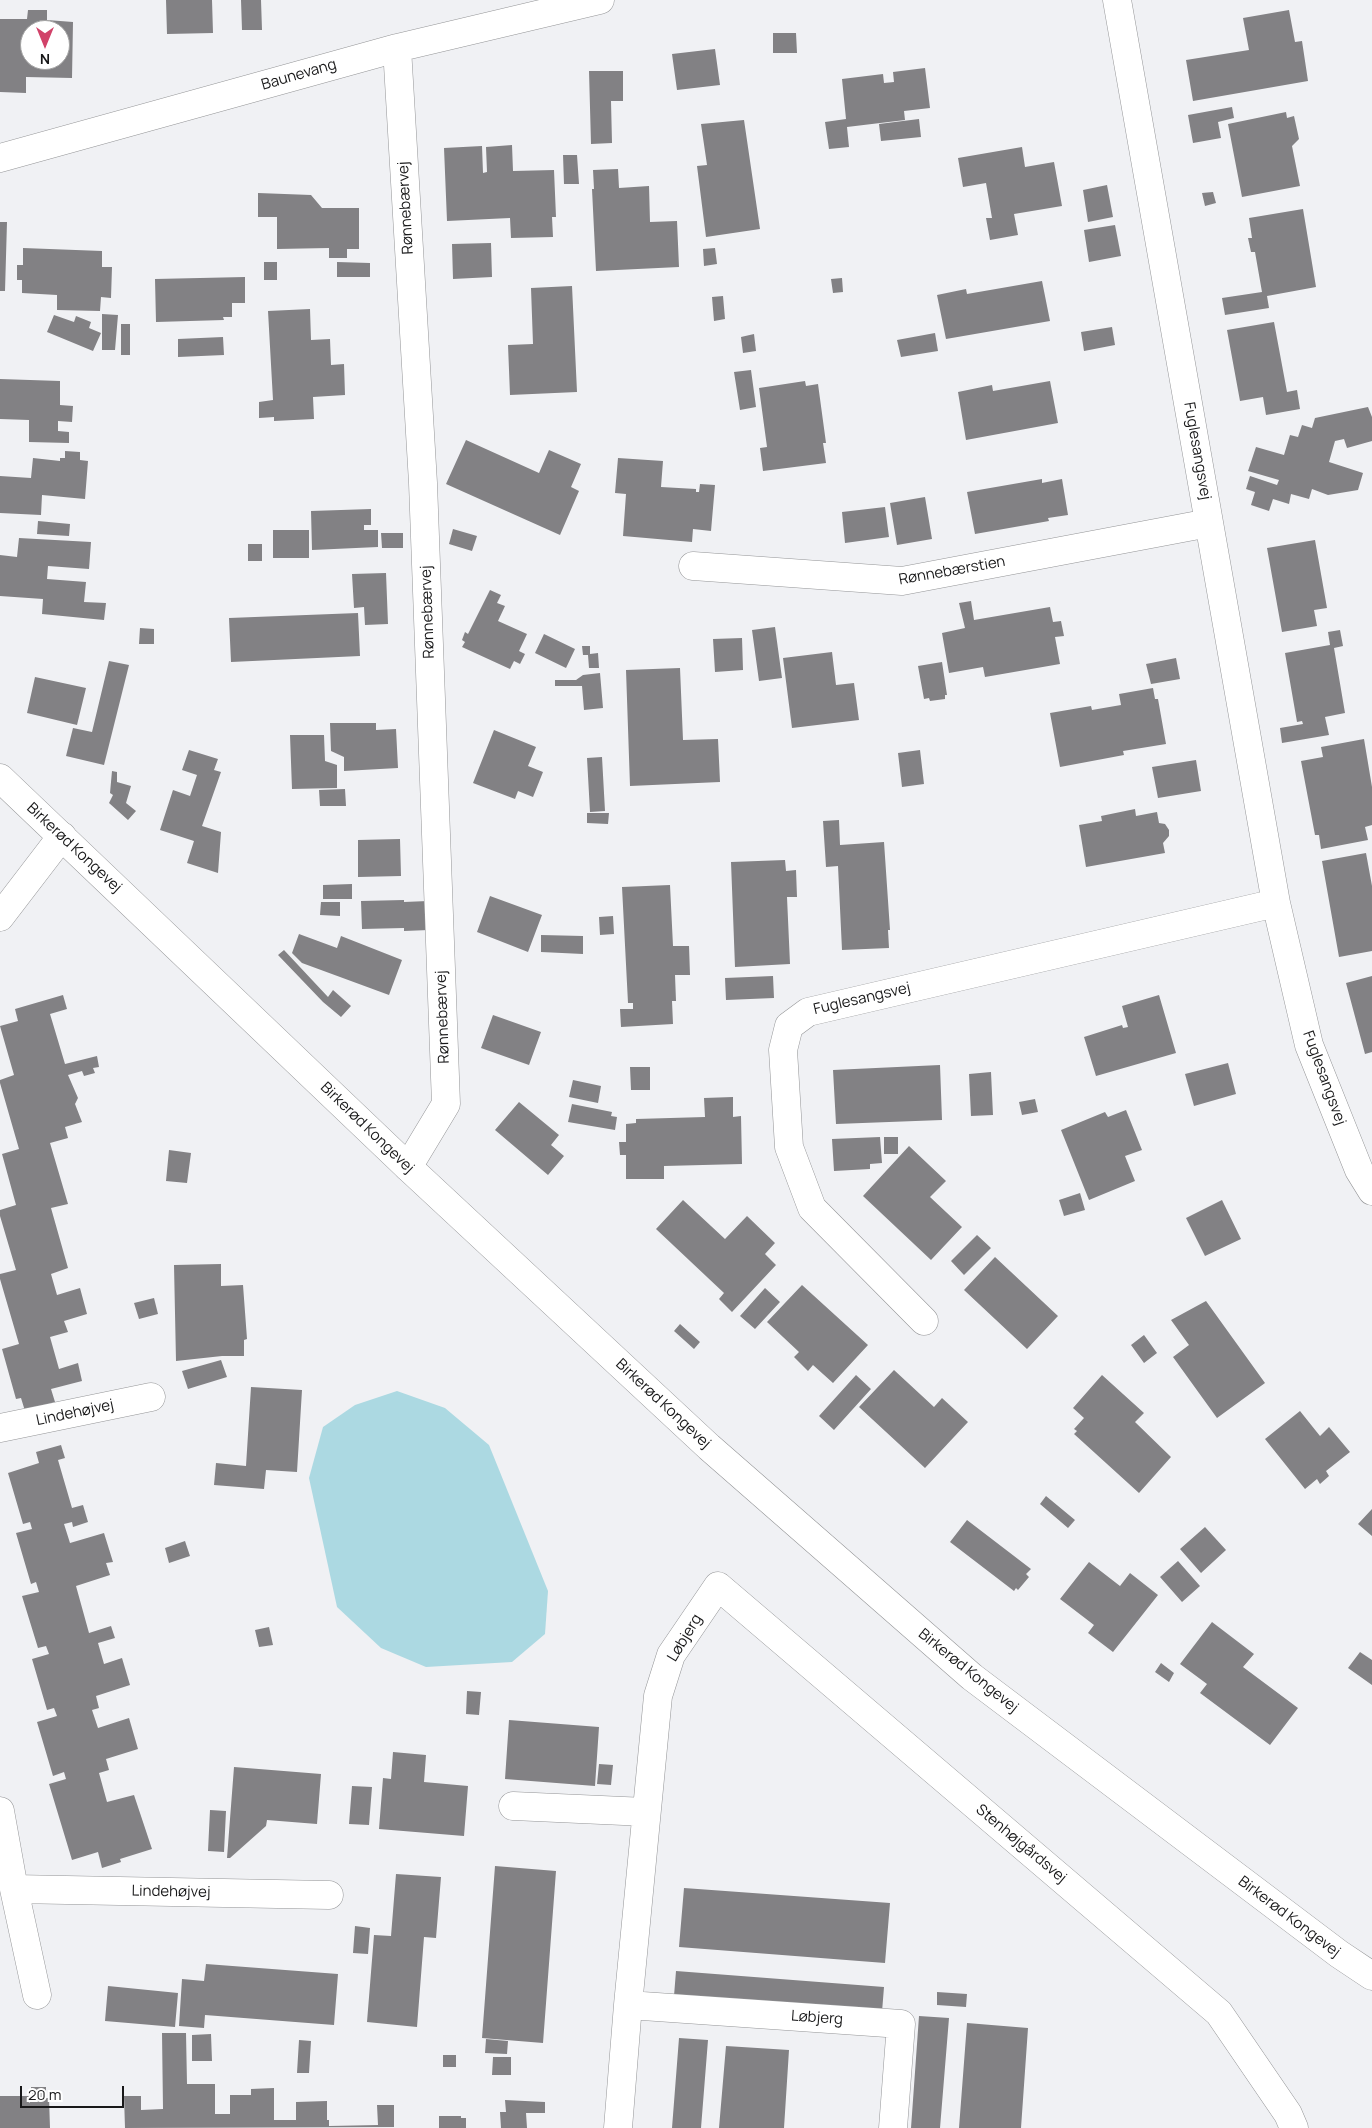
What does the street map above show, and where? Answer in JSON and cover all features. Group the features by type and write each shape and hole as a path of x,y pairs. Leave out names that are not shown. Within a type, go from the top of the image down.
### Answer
{"street":[{"name":"Baunevang","path":"0,158 396,48 600,0"},
{"name":"Fuglesangsvej","path":"1117,0 1276,903 1309,1045 1359,1170 1372,1191"},
{"name":"Rønnebærvej","path":"396,48 423,483 446,1104 408,1167"},
{"name":"Rønnebærstien","path":"693,566 902,581 1209,523"},
{"name":"Birkerød Kongevej","path":"0,778 408,1167 709,1447 972,1677 1339,1954 1372,1976"},
{"path":"0,917 62,836"},
{"name":"Fuglesangsvej","path":"924,1321 812,1208 790,1147 783,1050 790,1026 808,1012 1276,903"},
{"name":"Lindehøjvej","path":"0,1428 151,1397"},
{"name":"Løbjerg","path":"618,2128 658,1696 671,1655 718,1586"},
{"name":"Stenhøjgårdsvej","path":"718,1586 1218,2013 1288,2114 1294,2128"},
{"path":"513,1806 646,1812"},
{"path":"0,1811 14,1889 37,1995"},
{"name":"Lindehøjvej","path":"14,1889 328,1895"},
{"name":"Løbjerg","path":"628,2004 901,2024 893,2128"}],"water":[{"path":"397,1391 445,1408 489,1445 548,1591 545,1634 512,1662 426,1667 381,1648 337,1607 309,1478 323,1427 355,1405"}],"building":[{"path":"166,0 212,0 213,33 167,34"},
{"path":"241,0 261,0 262,30 242,30"},
{"path":"28,10 47,10 47,20 20,20 20,70 70,70 70,22 73,22 72,78 26,77 26,93 0,92 0,19 27,19"},
{"path":"1289,10 1295,42 1302,41 1308,81 1193,101 1186,60 1249,50 1243,18"},
{"path":"773,33 796,33 797,53 773,53"},
{"path":"715,49 720,85 677,90 672,54"},
{"path":"925,68 930,108 904,111 905,120 847,127 849,147 829,149 825,122 846,119 842,79 883,74 884,83 894,82 893,72"},
{"path":"589,71 623,71 623,101 611,101 612,143 591,144"},
{"path":"1232,107 1234,118 1218,122 1221,138 1193,143 1188,115"},
{"path":"1286,112 1287,118 1294,116 1299,139 1292,146 1300,186 1242,197 1228,124"},
{"path":"919,119 921,137 881,141 879,124"},
{"path":"744,120 760,229 706,237 697,166 707,165 701,124"},
{"path":"512,145 513,171 554,170 556,217 552,217 553,237 511,238 510,218 447,221 444,148 482,146 483,173 487,172 486,147"},
{"path":"1022,147 1025,167 1054,162 1062,206 1014,214 1018,235 990,240 986,218 992,218 986,183 963,187 958,158"},
{"path":"563,155 577,155 579,184 564,184"},
{"path":"618,169 619,188 649,186 650,222 677,221 679,267 596,271 592,189 594,189 593,170"},
{"path":"1107,185 1113,217 1088,222 1083,190"},
{"path":"1213,192 1216,203 1205,206 1202,193"},
{"path":"258,193 311,195 322,208 359,208 359,249 347,249 347,258 329,258 329,248 277,249 277,217 258,217"},
{"path":"1303,209 1316,287 1267,296 1269,308 1225,315 1222,298 1262,292 1255,252 1251,252 1248,238 1252,238 1249,218"},
{"path":"0,222 7,222 5,291 0,291"},
{"path":"1115,225 1121,256 1089,262 1084,230"},
{"path":"491,243 492,277 453,279 452,244"},
{"path":"23,248 102,251 102,267 112,267 111,298 101,297 100,311 57,310 57,295 22,293 22,280 17,280 17,265 23,265"},
{"path":"715,248 717,264 704,266 703,249"},
{"path":"264,262 277,262 277,280 264,280"},
{"path":"337,262 370,263 370,277 337,277"},
{"path":"245,277 245,303 232,303 232,317 223,317 224,320 156,322 155,279"},
{"path":"842,278 843,292 833,293 831,279"},
{"path":"1042,281 1050,321 946,339 937,295 966,289 967,294"},
{"path":"572,286 577,392 510,395 508,345 533,344 531,288"},
{"path":"723,296 725,319 714,321 712,297"},
{"path":"310,309 311,340 330,339 331,365 344,364 345,395 313,397 314,419 274,421 274,417 259,418 259,402 273,400 268,311"},
{"path":"102,314 118,315 115,350 102,350"},
{"path":"54,315 74,322 76,316 91,322 89,328 101,333 93,351 47,332"},
{"path":"1274,322 1287,392 1297,390 1300,409 1266,415 1263,397 1240,401 1227,330"},
{"path":"121,324 130,324 130,355 121,355"},
{"path":"1112,327 1115,345 1084,351 1081,332"},
{"path":"935,333 938,351 901,357 897,340"},
{"path":"754,334 756,351 743,353 741,337"},
{"path":"223,337 224,355 178,357 178,339"},
{"path":"751,370 756,407 740,410 734,372"},
{"path":"0,379 60,381 60,405 73,406 72,422 58,421 58,431 69,432 69,443 29,442 29,420 0,419"},
{"path":"805,381 806,386 818,384 826,443 823,443 826,463 763,471 760,448 767,447 759,388"},
{"path":"1050,381 1058,423 966,440 958,392 992,385 993,391"},
{"path":"1368,407 1372,417 1372,441 1347,448 1344,439 1335,441 1329,462 1363,473 1358,490 1328,495 1312,489 1309,499 1291,494 1289,504 1273,499 1269,511 1251,505 1255,492 1246,489 1250,476 1277,485 1279,480 1248,471 1256,447 1284,455 1290,435 1298,437 1302,425 1312,428 1315,418"},
{"path":"466,440 539,473 549,450 581,464 571,487 579,491 560,535 446,484"},
{"path":"65,451 80,452 80,460 88,461 85,499 42,495 41,515 0,513 0,476 31,478 33,458 60,461 60,458 65,458"},
{"path":"618,458 663,461 661,487 696,489 696,492 699,492 700,484 715,485 711,531 693,529 692,542 623,536 626,494 615,493"},
{"path":"1042,479 1042,483 1062,479 1068,515 1048,518 1049,521 975,534 967,492"},
{"path":"925,497 932,539 897,545 890,503"},
{"path":"885,507 889,537 845,543 842,512"},
{"path":"371,509 371,525 364,525 364,530 378,530 378,547 312,550 311,511"},
{"path":"38,521 70,524 69,536 37,534"},
{"path":"453,529 477,536 472,551 449,544"},
{"path":"273,530 309,530 309,558 273,558"},
{"path":"381,533 403,533 403,548 382,548"},
{"path":"19,538 91,542 89,569 48,566 47,579 86,582 84,602 106,603 104,620 42,614 43,599 0,596 0,555 17,557"},
{"path":"1315,540 1327,608 1314,610 1317,626 1282,632 1267,548"},
{"path":"248,544 262,544 262,561 248,561"},
{"path":"386,573 388,624 365,625 364,607 354,608 352,574"},
{"path":"490,590 501,595 497,603 505,606 498,621 527,634 519,651 525,654 520,664 514,661 510,669 462,647 465,642 462,640 465,632 468,634"},
{"path":"971,601 974,620 1050,607 1053,622 1061,621 1064,636 1055,637 1060,664 985,677 983,667 949,673 942,633 965,628 959,603"},
{"path":"358,613 360,656 231,662 229,618"},
{"path":"775,627 782,678 759,681 752,630"},
{"path":"140,628 154,629 154,644 139,644"},
{"path":"1340,630 1343,646 1334,648 1345,713 1325,717 1329,735 1282,743 1280,728 1303,724 1302,721 1297,722 1285,653 1330,645 1328,632"},
{"path":"544,634 575,649 566,668 535,653"},
{"path":"742,638 743,670 715,672 713,639"},
{"path":"582,646 590,646 590,654 598,653 599,668 589,668 588,655 583,655"},
{"path":"832,652 836,685 854,683 859,720 792,728 783,658"},
{"path":"1176,658 1180,679 1151,684 1146,664"},
{"path":"109,661 129,665 104,765 66,756 73,728 92,732"},
{"path":"942,662 947,695 945,695 945,699 930,701 929,698 924,699 918,666"},
{"path":"680,668 683,740 718,739 720,782 630,786 626,670"},
{"path":"600,673 603,708 584,710 582,686 555,686 555,680 576,680 583,675"},
{"path":"35,677 86,688 77,725 27,713"},
{"path":"1153,688 1155,699 1158,699 1166,744 1123,751 1124,755 1060,767 1050,713 1091,706 1092,710 1121,705 1119,694"},
{"path":"330,723 376,723 376,730 396,729 398,768 344,771 344,757 331,751"},
{"path":"494,730 536,747 528,766 543,772 533,797 518,791 515,799 473,783"},
{"path":"290,735 324,735 325,761 337,765 337,788 292,789"},
{"path":"1364,739 1372,787 1372,825 1365,827 1368,840 1321,849 1319,835 1315,835 1301,761 1323,757 1321,747"},
{"path":"189,750 218,759 214,770 221,772 202,826 221,832 218,873 187,863 194,841 160,830 173,790 190,796 197,775 182,770"},
{"path":"920,750 924,784 902,787 898,753"},
{"path":"602,757 605,811 590,812 587,758"},
{"path":"1196,760 1201,791 1158,798 1152,767"},
{"path":"112,771 117,772 117,782 131,786 126,803 136,811 128,820 109,803 113,795 110,793"},
{"path":"345,789 346,806 320,806 319,790"},
{"path":"1135,809 1136,816 1157,812 1159,823 1165,824 1169,830 1169,836 1163,843 1165,853 1086,867 1079,825 1102,821 1101,816"},
{"path":"587,813 609,813 608,824 587,823"},
{"path":"839,820 840,845 884,842 890,930 888,930 889,948 842,950 838,866 826,867 823,821"},
{"path":"400,839 401,876 358,877 358,840"},
{"path":"1366,853 1372,886 1372,951 1339,957 1322,861"},
{"path":"785,860 786,871 796,870 797,897 787,897 790,964 735,967 731,862"},
{"path":"352,884 352,899 323,899 323,885"},
{"path":"670,885 673,946 689,946 690,975 675,975 676,1001 672,1001 673,1024 621,1027 620,1009 633,1009 633,1003 628,1003 622,887"},
{"path":"490,896 542,915 528,952 477,932"},
{"path":"404,900 404,902 428,901 429,930 404,931 404,928 362,929 361,901"},
{"path":"321,902 340,902 340,916 320,915"},
{"path":"613,916 614,934 600,935 599,917"},
{"path":"299,934 337,948 341,936 402,960 389,995 302,963 292,953"},
{"path":"541,935 583,936 583,954 541,952"},
{"path":"284,950 328,997 333,990 351,1006 341,1017 323,1002 278,955"},
{"path":"773,976 774,998 726,1000 725,978"},
{"path":"1372,976 1372,1052 1365,1054 1346,983"},
{"path":"63,995 67,1009 50,1014 65,1064 97,1056 99,1067 93,1068 95,1073 84,1076 82,1071 68,1075 78,1098 75,1104 82,1122 65,1127 68,1138 50,1143 68,1204 51,1208 68,1268 51,1274 57,1295 80,1288 87,1314 64,1321 68,1332 50,1337 59,1369 78,1363 82,1381 51,1389 55,1402 25,1411 21,1398 16,1399 2,1349 19,1344 0,1279 0,1274 16,1270 0,1216 0,1210 16,1205 2,1154 19,1149 0,1083 0,1080 14,1075 0,1026 18,1021 15,1009"},
{"path":"1159,995 1176,1053 1096,1076 1084,1037 1122,1025 1123,1028 1128,1027 1122,1006"},
{"path":"493,1015 541,1032 529,1065 481,1048"},
{"path":"1228,1063 1236,1094 1194,1106 1185,1074"},
{"path":"940,1065 942,1120 836,1124 833,1070"},
{"path":"630,1067 650,1067 650,1090 631,1090"},
{"path":"991,1072 993,1115 971,1116 969,1074"},
{"path":"573,1080 601,1086 598,1103 569,1097"},
{"path":"733,1097 733,1117 741,1116 742,1164 664,1166 664,1179 626,1179 626,1155 620,1155 619,1142 626,1142 626,1124 636,1123 636,1119 705,1117 704,1098"},
{"path":"1035,1099 1038,1112 1022,1115 1019,1102"},
{"path":"519,1102 559,1135 551,1145 564,1156 548,1175 495,1130"},
{"path":"572,1104 612,1112 611,1116 617,1117 615,1130 568,1122"},
{"path":"1126,1110 1142,1150 1125,1156 1135,1181 1089,1200 1061,1130 1105,1112 1108,1117"},
{"path":"880,1137 882,1163 870,1164 870,1169 834,1171 832,1139"},
{"path":"884,1137 898,1137 898,1154 884,1154"},
{"path":"909,1146 946,1181 930,1197 962,1227 931,1260 863,1196"},
{"path":"169,1150 191,1153 187,1183 166,1181"},
{"path":"1080,1193 1085,1210 1064,1216 1059,1200"},
{"path":"683,1200 725,1239 747,1216 775,1243 765,1254 776,1265 732,1312 719,1299 724,1293 656,1229"},
{"path":"1222,1200 1241,1239 1205,1256 1186,1218"},
{"path":"977,1235 991,1248 964,1275 951,1261"},
{"path":"995,1257 1058,1316 1027,1349 964,1290"},
{"path":"221,1264 221,1286 243,1285 247,1339 244,1340 244,1356 222,1356 176,1361 174,1265"},
{"path":"802,1285 868,1345 833,1383 813,1365 808,1371 794,1357 799,1352 767,1322"},
{"path":"765,1288 780,1302 755,1329 740,1316"},
{"path":"154,1298 158,1314 139,1319 134,1303"},
{"path":"1206,1301 1265,1383 1217,1418 1173,1357 1189,1345 1171,1320"},
{"path":"680,1324 700,1342 694,1349 674,1331"},
{"path":"1144,1335 1157,1353 1144,1363 1131,1345"},
{"path":"221,1360 227,1377 188,1389 182,1371"},
{"path":"894,1370 934,1407 942,1398 968,1422 925,1468 859,1407"},
{"path":"856,1375 871,1389 834,1430 819,1416"},
{"path":"1102,1375 1144,1413 1135,1422 1171,1457 1139,1493 1074,1434 1077,1431 1074,1429 1084,1418 1073,1408"},
{"path":"251,1387 302,1390 297,1472 266,1470 264,1489 214,1485 216,1463 246,1466"},
{"path":"1300,1411 1320,1436 1329,1427 1350,1452 1326,1471 1329,1476 1320,1484 1317,1479 1305,1489 1265,1439"},
{"path":"61,1445 65,1458 58,1460 72,1508 83,1505 88,1522 73,1527 72,1522 64,1524 70,1543 104,1533 113,1562 106,1563 110,1575 76,1586 89,1633 111,1626 115,1638 98,1643 104,1664 122,1658 130,1685 96,1696 99,1708 92,1710 98,1728 129,1718 138,1749 106,1759 109,1770 99,1773 107,1802 134,1795 152,1849 120,1859 121,1862 102,1868 98,1852 72,1860 49,1784 66,1779 64,1772 53,1776 37,1722 57,1716 54,1708 47,1710 32,1659 49,1654 46,1646 38,1648 22,1596 39,1592 36,1582 31,1584 16,1533 32,1529 30,1522 23,1524 8,1473 39,1463 36,1452"},
{"path":"1046,1496 1075,1520 1068,1528 1040,1504"},
{"path":"1372,1509 1372,1536 1358,1524"},
{"path":"967,1520 1031,1569 1026,1574 1029,1577 1018,1590 1016,1588 1014,1591 950,1542"},
{"path":"1205,1527 1226,1550 1201,1573 1180,1549"},
{"path":"185,1541 190,1556 169,1563 165,1548"},
{"path":"1178,1561 1200,1586 1182,1602 1160,1577"},
{"path":"1089,1562 1120,1586 1130,1573 1158,1595 1113,1652 1088,1633 1094,1625 1060,1599"},
{"path":"1212,1622 1254,1654 1243,1667 1298,1708 1270,1745 1200,1693 1207,1684 1180,1664"},
{"path":"269,1627 273,1645 259,1647 255,1630"},
{"path":"1360,1652 1372,1660 1372,1685 1348,1668"},
{"path":"1161,1663 1174,1673 1169,1682 1155,1672"},
{"path":"467,1691 481,1692 479,1715 466,1714"},
{"path":"509,1720 599,1727 595,1786 505,1779"},
{"path":"393,1752 426,1755 424,1782 468,1786 464,1836 379,1829 383,1778 391,1779"},
{"path":"599,1764 613,1765 611,1785 597,1784"},
{"path":"234,1767 321,1774 317,1824 267,1820 266,1826 230,1858 227,1858"},
{"path":"352,1786 372,1787 369,1825 349,1824"},
{"path":"210,1810 226,1811 224,1852 208,1851"},
{"path":"495,1866 556,1871 543,2043 482,2038"},
{"path":"396,1874 441,1877 436,1938 424,1937 417,2027 367,2022 374,1935 391,1936"},
{"path":"684,1888 890,1903 885,1963 679,1947"},
{"path":"355,1926 370,1928 368,1954 353,1953"},
{"path":"206,1964 338,1974 334,2025 205,2015 204,2028 179,2026 182,1979 204,1981"},
{"path":"676,1971 884,1987 882,2012 674,1996"},
{"path":"108,1986 178,1993 175,2027 105,2021"},
{"path":"937,1992 967,1994 966,2007 937,2005"},
{"path":"919,2016 949,2018 940,2128 911,2128"},
{"path":"967,2023 1028,2028 1021,2128 959,2128"},
{"path":"162,2033 186,2033 187,2084 215,2084 215,2114 230,2114 230,2095 251,2095 251,2089 274,2088 274,2120 296,2120 296,2102 327,2101 327,2120 329,2120 329,2126 378,2125 377,2105 394,2105 394,2127 125,2128 124,2096 141,2096 141,2110 163,2109"},
{"path":"211,2034 212,2061 192,2061 192,2035"},
{"path":"679,2038 708,2040 701,2128 672,2128"},
{"path":"486,2039 508,2041 507,2054 485,2053"},
{"path":"299,2040 311,2041 309,2073 297,2073"},
{"path":"726,2046 789,2050 784,2128 719,2128"},
{"path":"443,2055 456,2055 456,2067 443,2067"},
{"path":"493,2057 511,2057 511,2075 492,2075"},
{"path":"31,2087 46,2087 46,2098 49,2098 50,2128 0,2128 0,2096 31,2096"},
{"path":"505,2100 545,2102 545,2113 526,2113 527,2128 501,2128 500,2112 506,2112"},
{"path":"439,2116 461,2116 461,2118 466,2118 466,2128 439,2128"}]}
